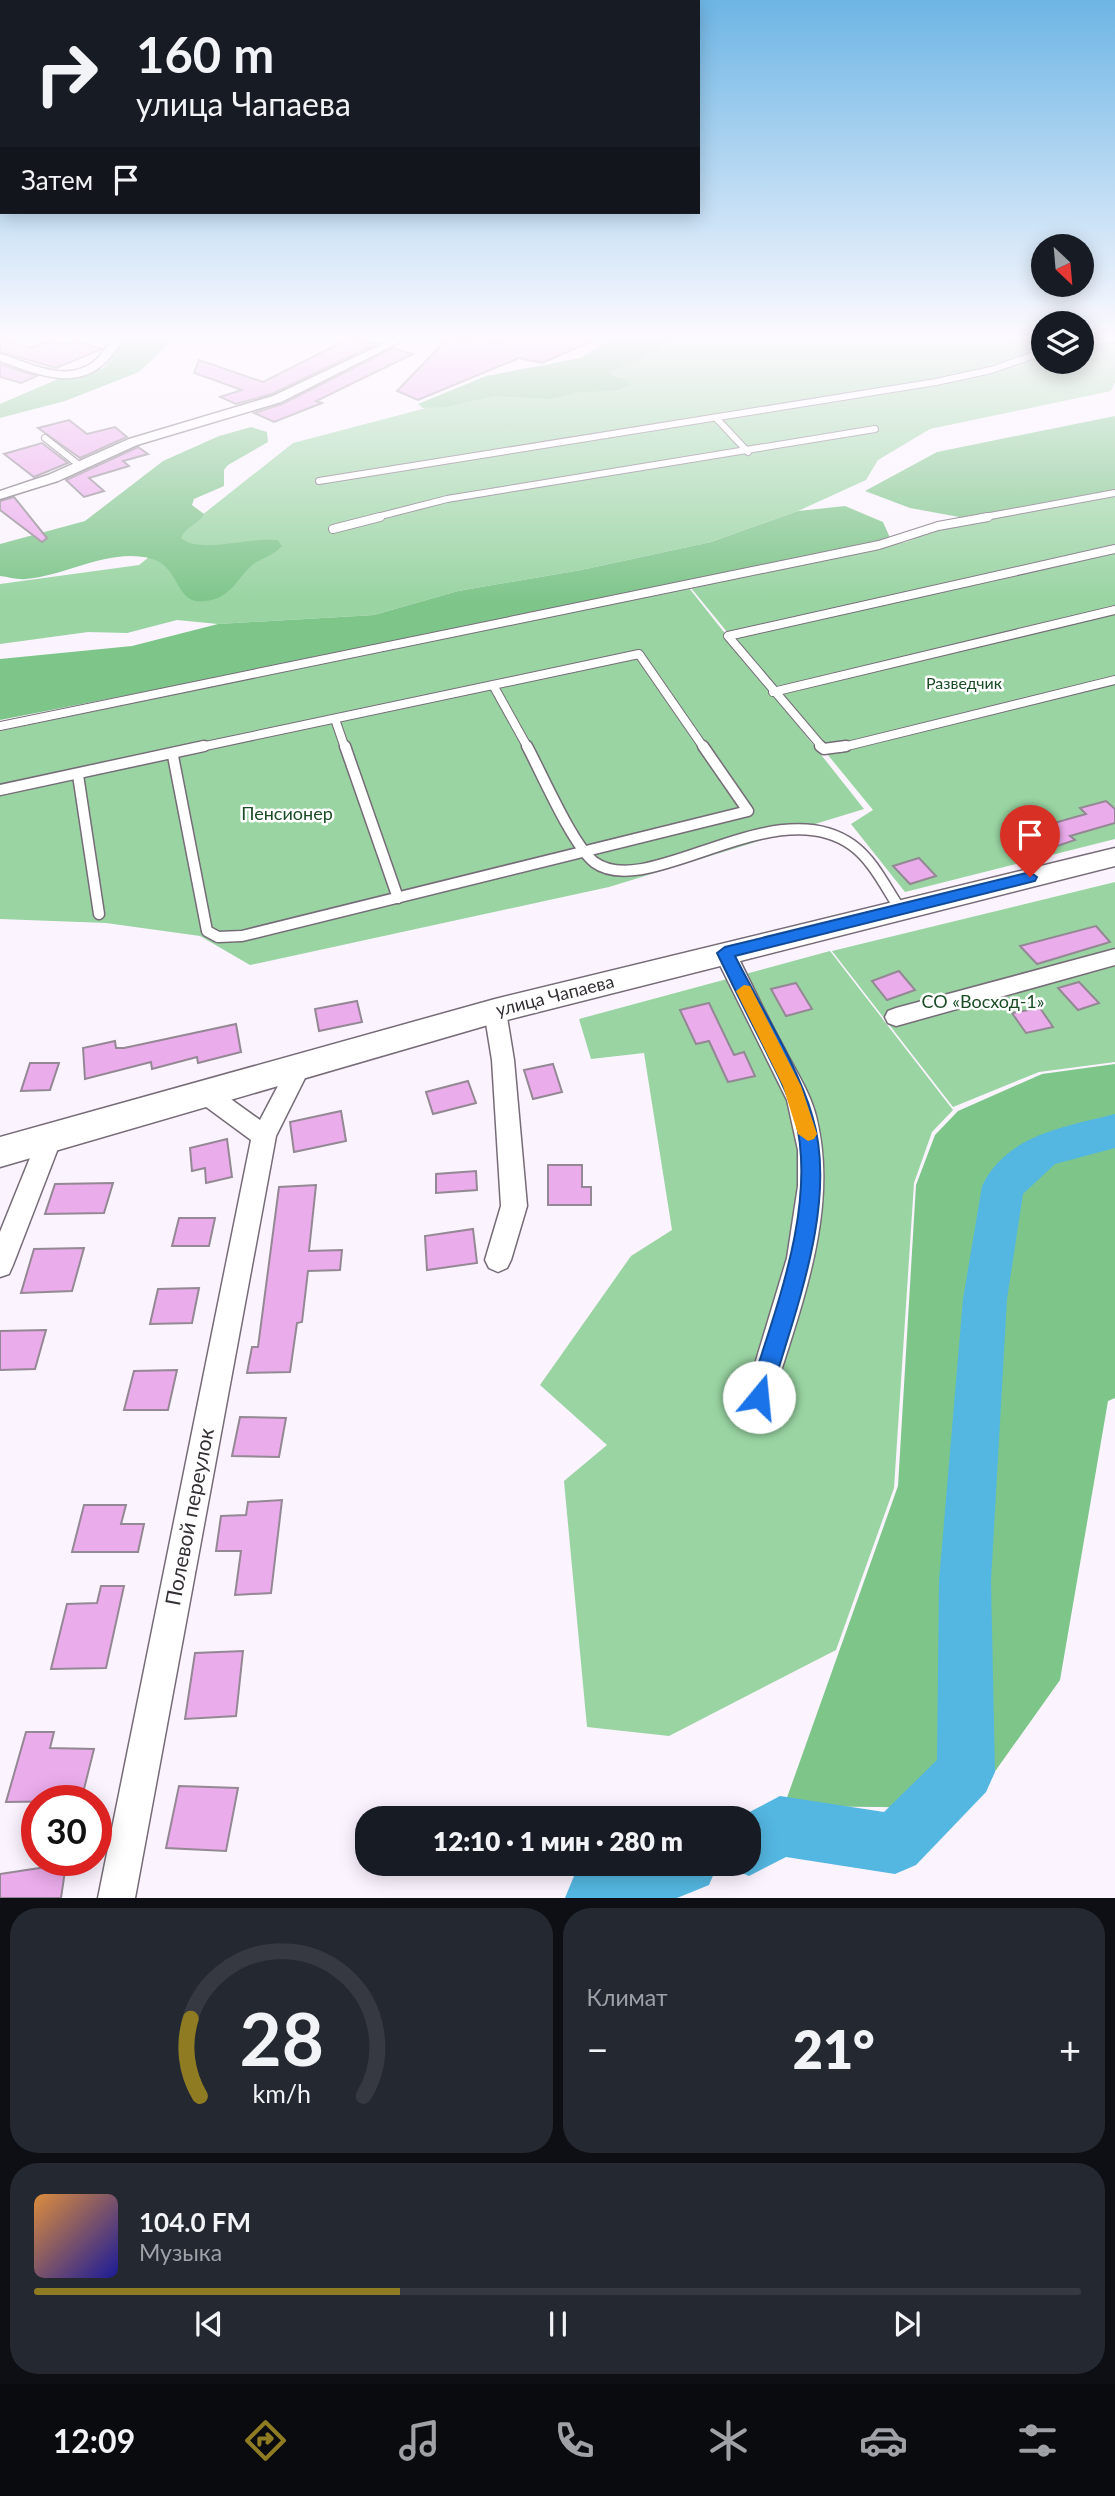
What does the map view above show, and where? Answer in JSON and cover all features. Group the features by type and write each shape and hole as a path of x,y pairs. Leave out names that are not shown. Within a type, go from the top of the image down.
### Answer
{"street":[{"path":"0,495 53,478 132,442 190,427"},
{"name":"улица Чапаева","path":"0,1152 495,1012 900,909 1112,861"},
{"path":"725,953 792,1086 803,1114 811,1148 810,1194 796,1274 759,1397"},
{"path":"896,1017 1115,957"},
{"path":"495,1012 503,1060 514,1206 498,1260"},
{"name":"Полевой переулок","path":"116,1898 264,1136 299,1068"},
{"path":"206,1094 264,1136"},
{"path":"0,1265 50,1138"}],"lane":[{"path":"319,481 668,427"},
{"path":"724,427 748,452"},
{"path":"333,529 447,499 748,452 874,429"},
{"path":"45,438 79,465"},
{"path":"0,726 879,545 938,526 1115,493"},
{"path":"1115,549 938,591 728,636 816,744 824,749 836,749 1115,680"},
{"path":"773,692 1115,610"},
{"path":"0,790 173,756 639,654 748,811 242,936 218,937 207,931 173,756"},
{"path":"493,685 585,853 594,863 613,871 652,866 771,831 826,833 850,843 867,861 900,909"},
{"path":"335,719 398,898"},
{"path":"78,775 99,914"}],"green space":[{"path":"251,427 267,432 268,442 228,465 224,470 224,486 194,499 192,505 204,514 181,538 200,545 278,540 282,546 279,549 255,563 223,595 206,601 188,598 162,564 136,556 104,559 41,577 23,579 0,576 0,544 85,521 163,461 219,436"},
{"path":"356,427 942,427 930,429 878,460 866,480 798,511 711,542 581,570 458,591 374,615 218,624 177,620 127,633 88,632 0,644 0,584 139,565 293,443"},
{"path":"1063,427 1115,427 1115,490 970,519 910,508 865,491 937,452"},
{"name":"Разведчик","path":"1115,496 1115,839 905,892 851,824 873,810 691,588 906,542 942,528"},
{"path":"845,506 883,522 891,540 470,628 0,720 0,659 132,646 218,624 374,615 458,591 581,570 711,542 798,511"},
{"name":"Пенсионер","path":"689,588 864,809 609,887 250,965 200,936 106,923 0,919 0,731"},
{"name":"СО «Восход-1»","path":"1115,882 1115,1062 1039,1072 953,1107 832,951"},
{"path":"830,951 953,1110 932,1132 914,1183 894,1488 836,1650 669,1736 587,1727 564,1481 607,1445 540,1385 631,1256 672,1230 644,1053 591,1059 579,1019"},
{"path":"1115,1064 1115,1398 1108,1401 1060,1680 969,1808 784,1806 898,1486 916,1185 935,1135 958,1111 1042,1074"}],"building":[{"path":"77,427 87,434 115,427 127,437 80,458 38,428"},
{"path":"42,443 68,463 34,477 4,454"},
{"path":"138,447 148,454 123,461 129,466 89,478 104,491 84,497 66,480"},
{"path":"14,497 47,538 42,542 0,510 0,501"},
{"path":"1106,801 1115,809 1115,823 1070,836 1075,840 1051,848 1033,829 1086,814 1080,808"},
{"path":"919,858 936,876 910,884 893,866"},
{"path":"1096,926 1110,942 1037,964 1020,946"},
{"path":"899,971 915,990 887,1000 872,981"},
{"path":"1079,982 1099,1003 1078,1010 1058,988"},
{"path":"796,983 812,1009 786,1016 771,989"},
{"path":"357,1001 362,1022 319,1031 315,1009"},
{"path":"709,1003 734,1055 744,1052 755,1076 728,1082 709,1041 696,1044 680,1010"},
{"path":"1040,1008 1053,1027 1026,1033 1012,1013"},
{"path":"236,1024 241,1052 198,1063 197,1057 152,1069 151,1062 85,1079 83,1048 115,1041 116,1048 124,1048"},
{"path":"30,1063 59,1063 50,1090 21,1091"},
{"path":"553,1064 562,1092 533,1099 524,1070"},
{"path":"468,1081 476,1103 433,1114 426,1092"},
{"path":"341,1111 346,1141 294,1152 290,1122"},
{"path":"227,1139 232,1177 206,1183 205,1168 192,1171 190,1148"},
{"path":"548,1165 582,1165 582,1187 591,1187 591,1205 548,1205"},
{"path":"476,1171 477,1190 436,1193 436,1174"},
{"path":"113,1183 104,1213 45,1214 55,1184"},
{"path":"316,1185 309,1251 342,1250 340,1270 308,1271 302,1322 297,1323 290,1372 247,1373 252,1347 258,1347 279,1187"},
{"path":"179,1218 215,1218 209,1246 172,1246"},
{"path":"473,1229 477,1263 427,1270 425,1236"},
{"path":"84,1248 72,1291 21,1293 34,1249"},
{"path":"199,1288 192,1323 150,1324 158,1289"},
{"path":"46,1330 35,1369 0,1370 0,1331"},
{"path":"177,1370 168,1410 124,1410 134,1371"},
{"path":"240,1417 286,1418 279,1457 232,1456"},
{"path":"282,1500 271,1593 235,1595 241,1551 216,1551 221,1516 246,1515 248,1502"},
{"path":"84,1505 126,1505 121,1524 144,1524 138,1552 72,1552"},
{"path":"101,1586 124,1586 106,1668 51,1669 67,1604 97,1603"},
{"path":"243,1651 236,1716 185,1719 195,1653"},
{"path":"26,1732 54,1732 50,1748 94,1749 85,1785 21,1785 21,1802 6,1802"},
{"path":"179,1786 238,1788 226,1851 166,1848"},
{"path":"21,1871 21,1876 64,1876 61,1898 0,1898 0,1874"}],"waterway":[{"path":"761,1838 780,1826 895,1844 966,1772 965,1581 985,1299 1003,1186 1042,1150 1115,1131"},
{"path":"596,1898 647,1876"}],"slow traffic":[{"path":"744,991 792,1086 808,1134"}],"route":[{"path":"759,1397 796,1274 810,1194 811,1148 803,1114 792,1086 725,953 1030,877"}]}
